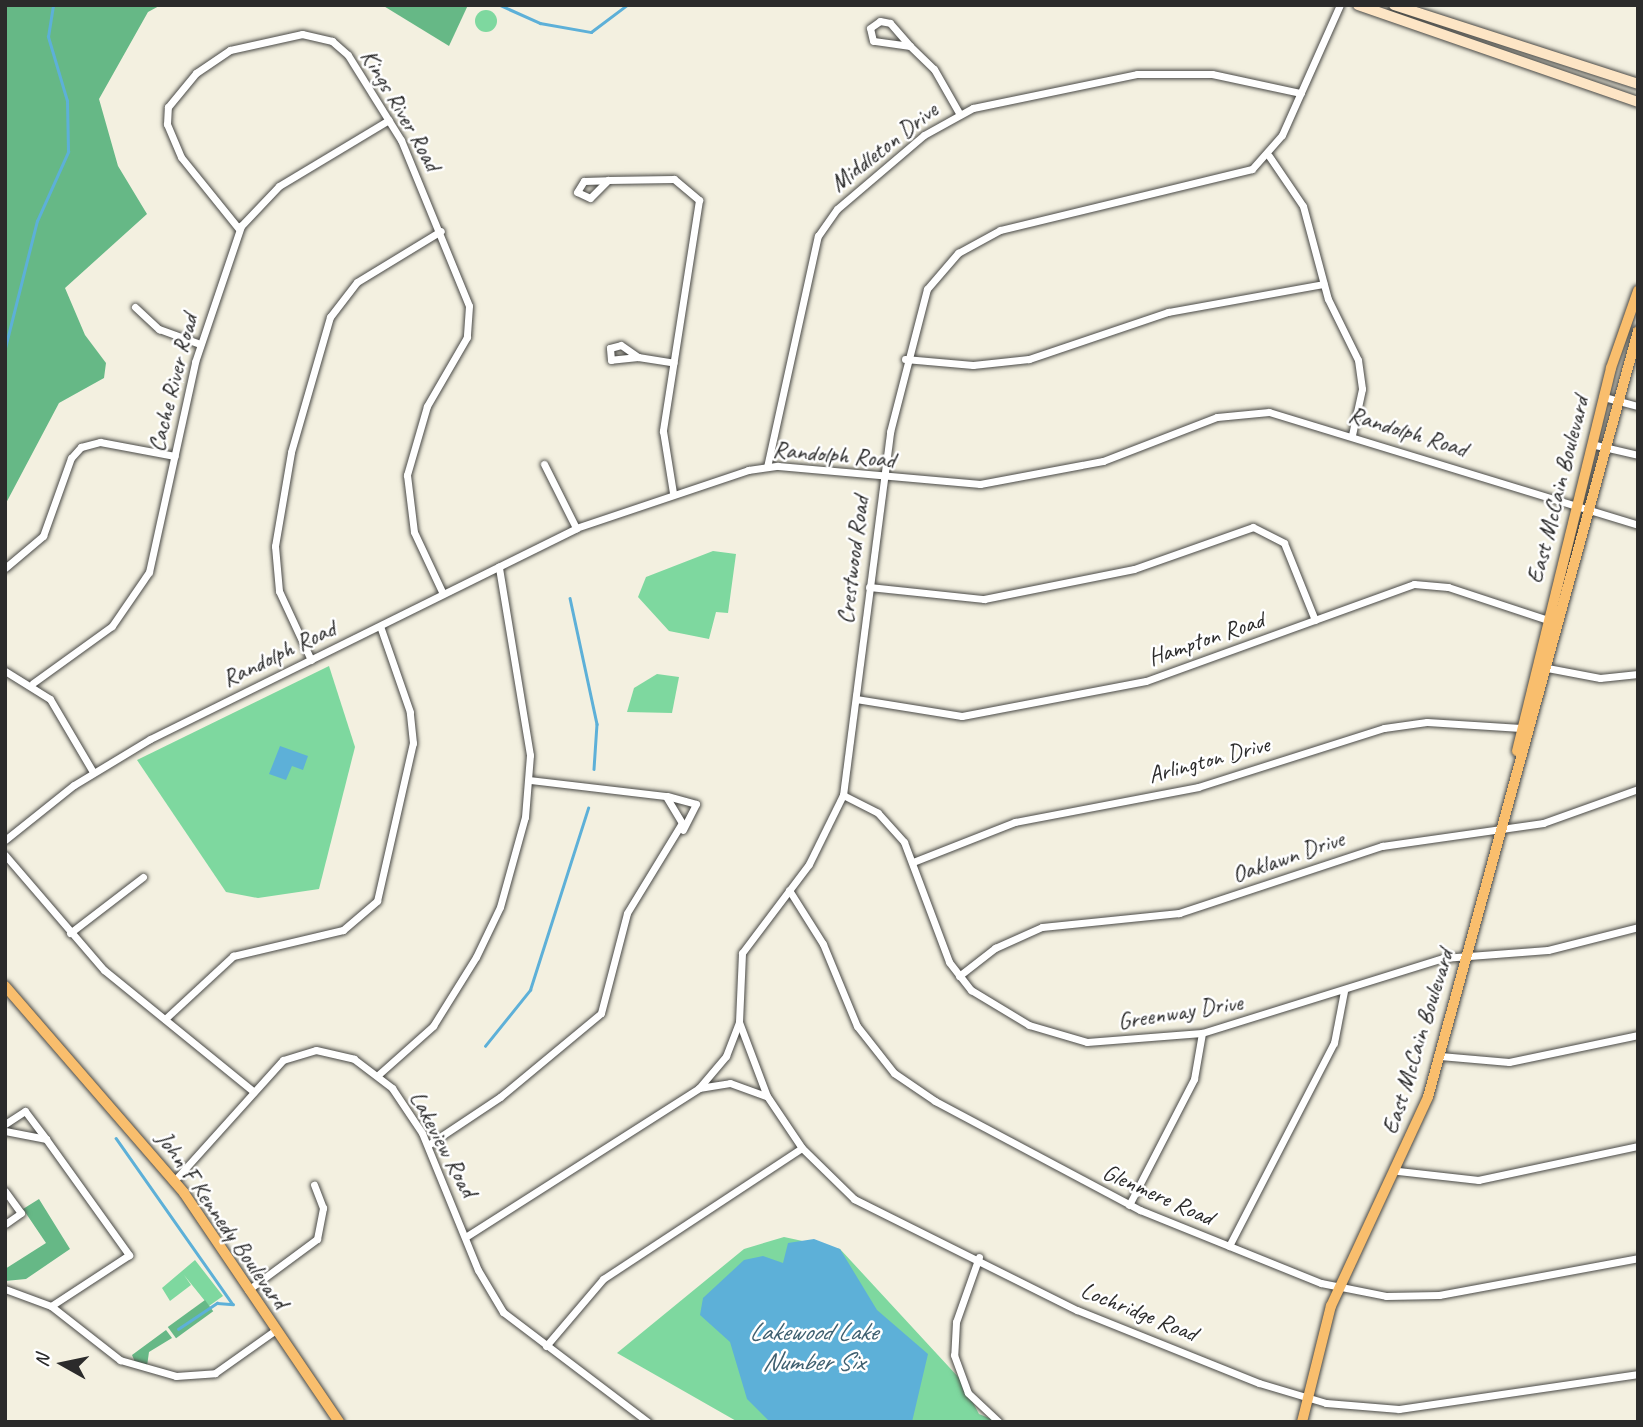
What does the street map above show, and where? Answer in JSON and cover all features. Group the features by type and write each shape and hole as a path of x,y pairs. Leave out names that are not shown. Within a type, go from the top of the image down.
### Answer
{"main road":[{"name":"East McCain Boulevard","path":"1511,784 1534,666 1591,444 1638,291"},
{"name":"East McCain Boulevard","path":"1302,1422 1306,1398 1340,1287 1398,1171 1440,1056 1511,784 1547,668 1588,508 1638,331"},
{"name":"John F Kennedy Boulevard","path":"5,986 174,1181 338,1422"}],"street":[{"path":"1340,5 1301,93 1269,156 1303,206 1323,285 1360,367 1352,435"},
{"path":"1358,5 1638,102"},
{"path":"1394,5 1638,84"},
{"path":"910,46 877,43 870,29 890,23 934,69 959,113"},
{"name":"Kings River Road","path":"239,229 190,172 167,124 171,101 214,59 281,38 323,37 348,55 389,120 441,231 467,298 469,330 427,406 406,489 414,532 443,594"},
{"name":"Middleton Drive","path":"768,467 818,236 848,198 959,113 1160,72 1212,74 1301,93"},
{"name":"Cache River Road","path":"33,683 112,626 138,595 153,561 200,344 239,229 279,186 389,120"},
{"name":"Crestwood Road","path":"467,1236 699,1088 726,1056 739,1022 739,960 823,842 843,794 882,477 905,359 927,289 969,246 1065,211 1233,178 1269,156"},
{"path":"608,180 674,179 699,200 662,444 673,493"},
{"path":"311,660 279,591 275,546 291,452 330,317 357,282 441,231"},
{"path":"905,359 965,365 1029,359 1168,312 1323,285"},
{"path":"135,307 159,329 200,344"},
{"path":"638,357 674,363"},
{"path":"1604,397 1638,406"},
{"name":"Randolph Road","path":"5,840 93,772 576,528 673,493 768,467 950,485 999,481 1103,461 1241,412 1287,415 1638,525"},
{"path":"5,568 43,536 71,458 81,447 100,442 174,456"},
{"path":"1591,444 1638,455"},
{"path":"544,464 576,528"},
{"path":"869,587 984,599 1134,569 1253,527 1284,542 1315,620"},
{"path":"378,1075 433,1026 490,931 516,852 530,780 499,567"},
{"name":"Hampton Road","path":"856,699 971,716 1171,675 1400,587 1426,584 1559,623"},
{"path":"165,1019 233,956 262,944 343,930 377,901 413,743 410,712 380,626"},
{"path":"1534,666 1600,678 1638,674"},
{"path":"5,671 33,683 50,699 93,772"},
{"name":"Arlington Drive","path":"913,862 1015,822 1198,787 1384,728 1427,722 1521,728"},
{"path":"428,1145 500,1097 601,1013 627,913 679,835 696,804 666,796 530,780"},
{"name":"Oaklawn Drive","path":"959,976 995,948 1042,927 1179,913 1382,846 1543,823 1638,789"},
{"name":"Greenway Drive","path":"843,794 885,819 913,862 959,976 998,1010 1065,1038 1124,1043 1202,1033 1467,954 1548,950 1638,928"},
{"path":"666,796 681,817 679,835"},
{"path":"5,855 104,970 254,1092"},
{"path":"70,933 143,877"},
{"name":"Glenmere Road","path":"789,890 824,944 857,1026 894,1073 1129,1205 1228,1246 1340,1287 1386,1296 1439,1295 1638,1258"},
{"path":"1228,1246 1334,1043 1344,990"},
{"name":"Lochridge Road","path":"739,1022 767,1097 802,1148 867,1208 979,1258 1104,1321 1306,1398 1370,1408 1419,1408 1638,1374"},
{"path":"1129,1205 1194,1079 1202,1033"},
{"path":"1440,1056 1509,1062 1638,1035"},
{"name":"Lakeview Road","path":"174,1181 283,1060 306,1051 343,1055 378,1075 428,1145 495,1302 546,1346 648,1422"},
{"name":"Crestwood Road","path":"699,1088 730,1083 767,1097"},
{"path":"5,1124 25,1111 129,1255 51,1306"},
{"path":"5,1130 46,1139"},
{"path":"1398,1171 1478,1180 1638,1146"},
{"path":"546,1346 603,1279 802,1148"},
{"path":"247,1290 317,1238 323,1208 314,1185"},
{"path":"5,1191 21,1213 5,1224"},
{"path":"979,1258 956,1322 954,1355 968,1393 999,1422"},
{"path":"5,1289 51,1306 120,1360 187,1377 215,1373 274,1331"}],"green space":[{"path":"5,5 161,5 148,12 99,99 118,166 147,214 65,288 85,335 106,363 104,378 59,403 5,505"},
{"path":"382,5 468,5 449,46"},
{"path":"486,10 494,13 497,21 494,29 486,32 478,29 475,21 478,13"},
{"path":"713,551 736,554 728,613 716,612 709,639 669,631 638,597 646,577"},
{"path":"329,666 355,747 319,889 258,898 226,892 137,760"},
{"path":"657,674 679,677 672,713 627,712 634,688"},
{"path":"39,1199 70,1249 26,1279 5,1281 5,1269 46,1243 23,1209"},
{"name":"Lakewood Lake Number Six","path":"784,1237 840,1249 961,1380 979,1414 999,1422 738,1422 617,1353 744,1249"},
{"path":"195,1260 223,1296 209,1306 184,1275 191,1285 170,1301 162,1288"},
{"path":"205,1300 213,1311 176,1338 168,1327"},
{"path":"166,1330 172,1338 149,1352 147,1366 135,1362 132,1355"}],"water":[{"path":"280,746 308,756 303,770 292,766 286,780 269,774"},
{"name":"Lakewood Lake Number Six","path":"814,1239 840,1249 877,1310 928,1354 912,1422 770,1422 747,1399 730,1342 700,1315 703,1298 744,1260 763,1256 783,1263 788,1243"}],"waterway":[{"path":"5,348 37,221 68,152 67,101 48,37 53,5"},
{"path":"500,5 540,23 591,32 627,5"},
{"path":"570,598 597,724 594,769"},
{"path":"485,1046 530,990 588,808"},
{"path":"116,1138 232,1303"},
{"path":"178,1329 217,1303 233,1304"}]}
